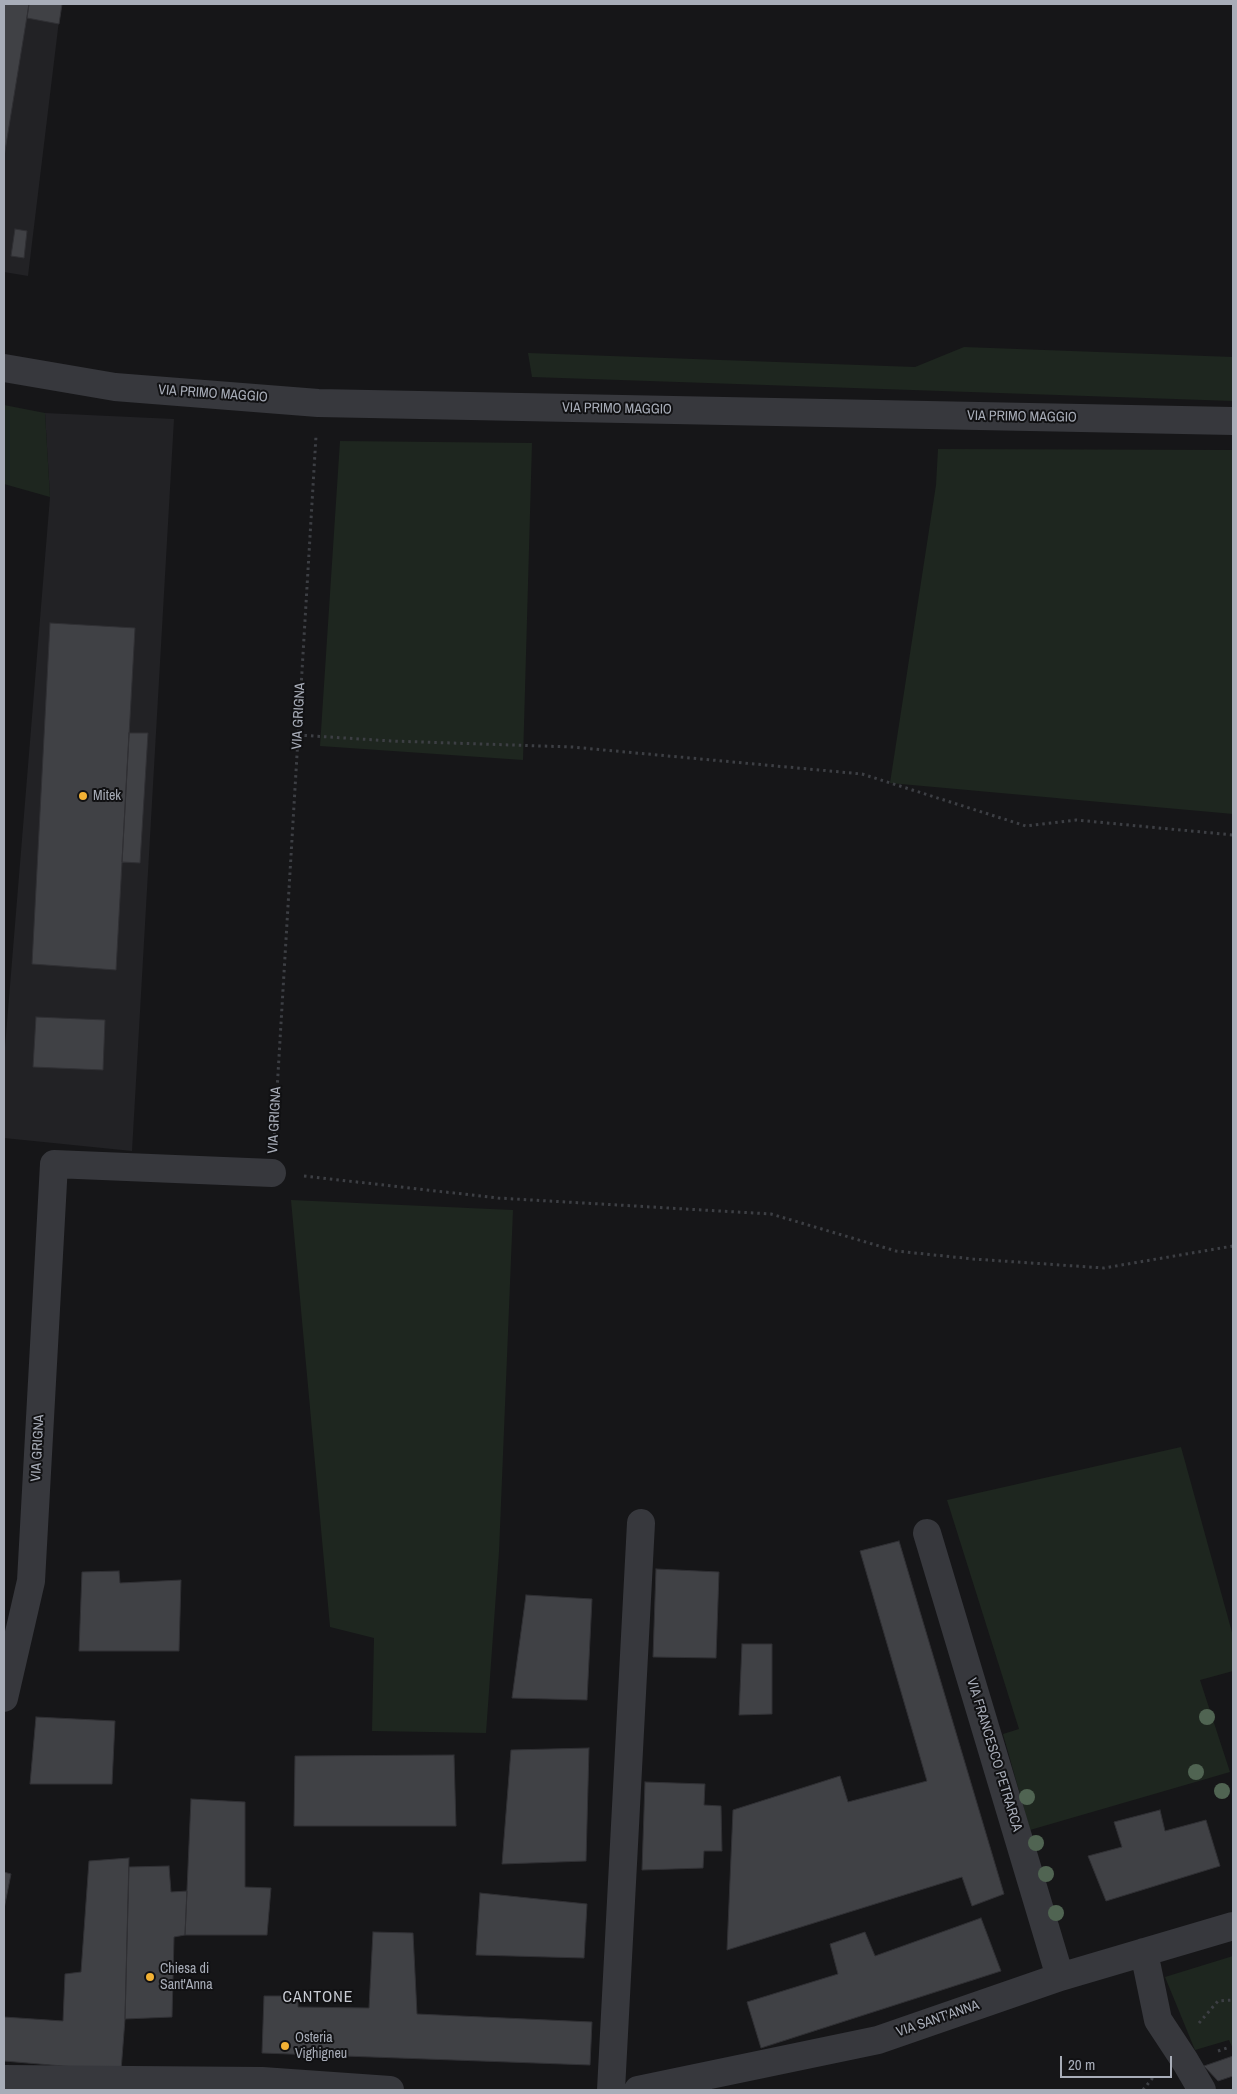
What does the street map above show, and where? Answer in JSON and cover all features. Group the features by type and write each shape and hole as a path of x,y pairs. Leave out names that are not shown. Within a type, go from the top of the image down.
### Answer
{"street":[{"name":"VIA PRIMO MAGGIO","path":"4,368 115,387 318,403 1233,421"},
{"name":"VIA GRIGNA","path":"4,1698 31,1581 54,1164 272,1173"},
{"path":"611,2090 641,1523"},
{"name":"VIA FRANCESCO PETRARCA","path":"927,1533 1060,1977"},
{"name":"VIA SANT'ANNA","path":"638,2090 878,2040 1060,1977 1233,1926"},
{"path":"1144,1952 1158,2020 1202,2090"},
{"path":"4,2079 128,2085 262,2081 390,2090"}],"path":[{"name":"VIA GRIGNA","path":"272,1173 318,403"},
{"path":"298,735 391,741 572,747 862,774 1026,826 1076,820 1233,835"},
{"path":"272,1173 498,1198 771,1214 896,1251 973,1259 1104,1268 1233,1246"}],"shaded area":[{"path":"4,4 61,4 28,276 4,272"},
{"path":"964,347 1233,357 1233,401 532,377 528,353 915,367"},
{"path":"4,405 45,413 50,497 4,484"},
{"path":"45,413 174,419 132,1151 4,1138 4,1059 50,497"},
{"path":"340,441 532,443 523,760 320,746"},
{"path":"938,449 1233,450 1233,814 890,783 936,485"},
{"path":"291,1200 513,1210 499,1552 486,1733 372,1731 374,1638 330,1627"},
{"path":"1181,1447 1233,1636 1233,1671 1200,1680 1230,1772 1030,1830 1003,1734 1019,1729 947,1500"},
{"path":"1233,1956 1233,2049 1229,2040 1195,2050 1165,1977"}],"building":[{"path":"4,4 29,4 4,157"},
{"path":"29,4 62,4 59,24 27,18"},
{"path":"15,229 27,231 24,258 11,256"},
{"path":"50,623 135,628 116,970 32,964"},
{"path":"129,733 148,733 140,863 122,862"},
{"path":"36,1017 105,1020 103,1070 33,1067"},
{"path":"899,1541 1004,1894 972,1906 962,1877 727,1950 733,1810 840,1776 848,1802 927,1781 860,1551"},
{"path":"656,1569 719,1572 716,1658 653,1657"},
{"path":"119,1571 120,1583 181,1580 179,1651 79,1651 82,1572"},
{"path":"526,1595 592,1599 587,1700 512,1698"},
{"path":"742,1644 772,1644 772,1714 739,1715"},
{"path":"36,1717 115,1721 112,1784 30,1784"},
{"path":"589,1748 586,1861 502,1864 511,1750"},
{"path":"454,1755 456,1826 294,1826 295,1756"},
{"path":"645,1782 705,1784 704,1805 721,1806 722,1851 704,1851 703,1868 642,1870"},
{"path":"191,1799 245,1802 245,1887 271,1888 267,1935 185,1935"},
{"path":"1160,1810 1165,1831 1206,1820 1220,1866 1106,1901 1088,1856 1122,1847 1114,1822"},
{"path":"129,1858 125,2019 121,2071 4,2061 4,2017 63,2021 65,1974 81,1972 89,1861"},
{"name":"Chiesa di Sant'Anna","path":"169,1866 171,1892 187,1891 185,1935 174,1937 172,2017 125,2019 129,1867"},
{"path":"4,1872 11,1874 4,1909"},
{"path":"480,1893 587,1904 584,1958 476,1955"},
{"path":"981,1918 1001,1971 761,2048 747,2002 838,1974 830,1944 865,1932 875,1956"},
{"path":"373,1932 413,1933 417,2014 592,2022 590,2065 262,2053 264,1996 298,1996 298,2007 369,2008"},
{"path":"1233,2056 1233,2076 1218,2081 1204,2066"}],"place":[{"name":"Mitek","path":"83,796"},
{"name":"Chiesa di Sant'Anna","path":"150,1977"},
{"name":"Osteria Vighigneu","path":"285,2046"}],"district":[{"name":"CANTONE","path":"318,1998"}]}
